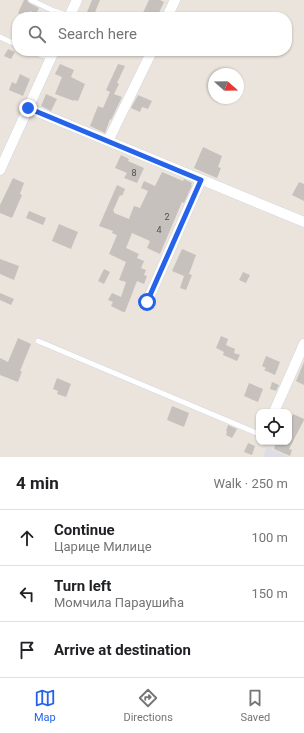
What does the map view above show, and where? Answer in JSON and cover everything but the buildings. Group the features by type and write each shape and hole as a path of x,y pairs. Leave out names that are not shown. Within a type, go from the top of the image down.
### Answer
{"street":[{"path":"71,12 77,0"},
{"path":"169,12 175,0"},
{"path":"0,170 51,56"},
{"path":"108,141 150,56"},
{"path":"28,108 304,222"},
{"path":"147,302 201,180"},
{"path":"275,409 304,344"}],"lane":[{"path":"31,0 57,12"},
{"path":"0,37 12,43"},
{"path":"38,341 256,433"}],"shaded area":[{"path":"267,447 289,457 263,457"}],"route":[{"path":"28,108 201,180 147,302"}]}
